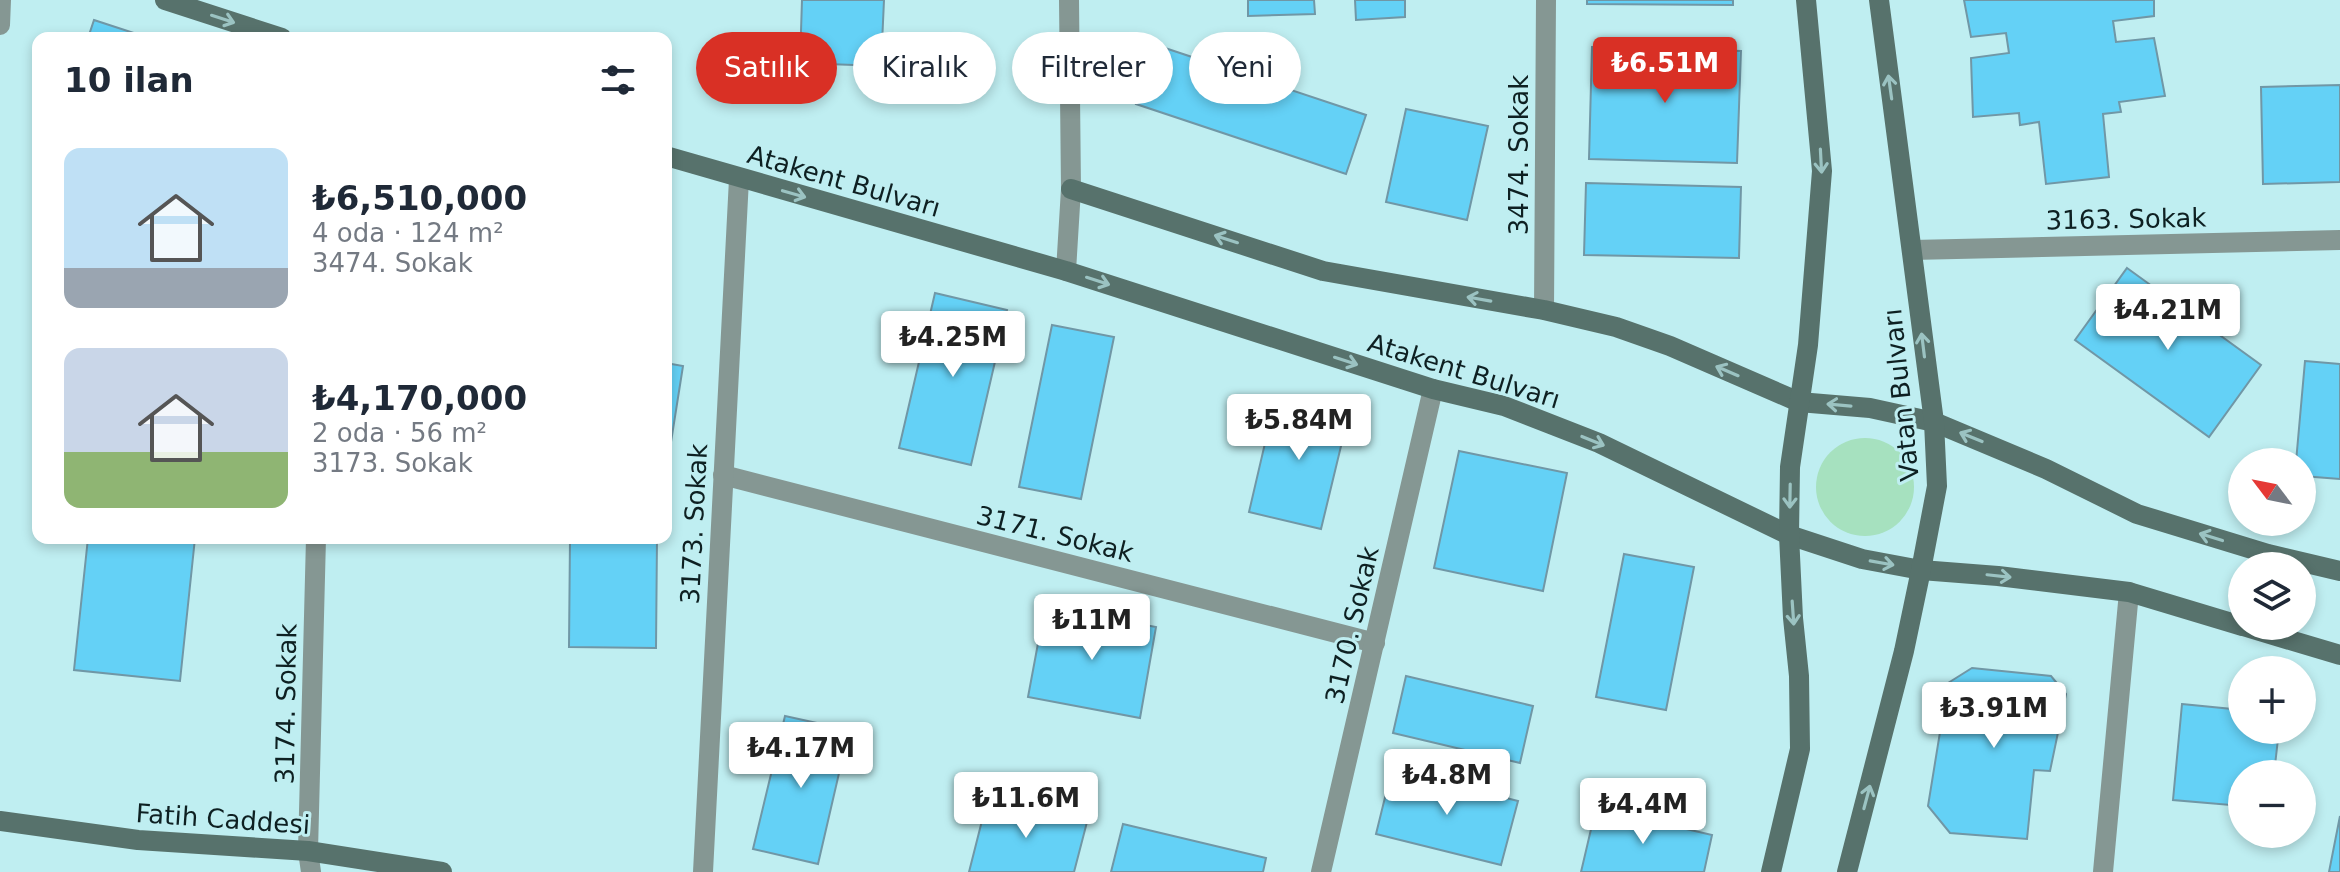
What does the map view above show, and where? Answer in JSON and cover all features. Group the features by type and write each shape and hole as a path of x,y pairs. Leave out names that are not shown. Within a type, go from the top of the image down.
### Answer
{"main road":[{"path":"165,0 264,32"},
{"path":"1771,872 1800,749 1799,676 1789,535 1790,467 1808,345 1822,171 1806,0"},
{"name":"Vatan Bulvarı","path":"1847,872 1904,651 1937,486 1934,422 1879,0"},
{"name":"Atakent Bulvarı","path":"672,158 1066,271 1433,389 1504,406 1599,443 1789,535 1862,559 1921,570 2129,592 2228,622"},
{"path":"1071,189 1323,271 1544,310 1616,327 1657,341 1799,402 1870,408 1934,422 2046,469 2137,514 2268,554 2340,571"},
{"name":"Atakent Bulvarı","path":"2289,640 2340,655"},
{"name":"Fatih Caddesi","path":"0,821 138,840 308,851 442,872"}],"street":[{"path":"0,25 1,0"},
{"path":"1066,271 1071,189 1069,0"},
{"name":"3474. Sokak","path":"1544,310 1546,0"},
{"name":"3173. Sokak","path":"703,872 739,179"},
{"name":"3163. Sokak","path":"1912,250 2340,240"},
{"name":"3170. Sokak","path":"1321,872 1433,389"},
{"name":"3171. Sokak","path":"723,475 1375,643"},
{"name":"3174. Sokak","path":"311,872 308,851 316,544"},
{"path":"2103,872 2129,592"}],"green space":[{"path":"1865,438 1884,442 1900,452 1910,468 1914,487 1910,506 1900,522 1884,532 1865,536 1846,532 1830,522 1820,506 1816,487 1820,468 1830,452 1846,442"}],"building":[{"path":"802,0 884,0 883,32 853,32 853,65 837,64 837,32 801,32"},
{"path":"1248,0 1314,0 1315,14 1248,16"},
{"path":"1355,0 1405,0 1405,17 1356,20"},
{"path":"1587,0 1733,0 1733,5 1587,4"},
{"path":"1964,0 2154,0 2154,16 2113,21 2116,42 2154,38 2165,96 2119,102 2121,112 2103,114 2109,177 2046,184 2039,122 2020,125 2019,113 1973,117 1971,58 2009,53 2006,33 1971,37"},
{"path":"94,20 131,32 90,32"},
{"path":"1592,47 1741,51 1737,163 1589,159"},
{"path":"1173,51 1189,56 1189,104 1301,104 1301,93 1366,115 1346,174 1136,104 1173,104"},
{"path":"2340,85 2340,182 2263,184 2261,87"},
{"path":"1406,109 1488,126 1467,220 1386,202"},
{"path":"1586,183 1741,187 1739,258 1584,255"},
{"path":"2127,268 2261,365 2209,437 2075,340"},
{"path":"935,293 1007,310 971,465 899,448"},
{"path":"1052,325 1114,337 1081,499 1019,487"},
{"path":"2305,361 2340,364 2340,479 2316,477 2316,448 2297,448"},
{"path":"672,364 683,366 672,436"},
{"path":"1276,396 1349,413 1321,529 1249,512"},
{"path":"1459,451 1567,473 1543,591 1434,568"},
{"path":"87,544 194,544 180,681 74,670"},
{"path":"570,544 657,544 656,648 569,647"},
{"path":"1624,554 1694,567 1666,710 1596,697"},
{"path":"1045,606 1156,627 1140,718 1028,697"},
{"path":"1972,668 2051,676 2066,694 2050,771 2034,770 2027,839 1950,833 1928,806 1948,683"},
{"path":"1406,676 1533,706 1520,763 1393,733"},
{"path":"2182,704 2228,709 2228,744 2277,744 2276,760 2228,760 2228,805 2173,800"},
{"path":"785,716 849,730 818,864 753,849"},
{"path":"1392,769 1518,801 1501,865 1376,834"},
{"path":"988,797 1087,822 1074,872 969,872"},
{"path":"1596,808 1712,835 1704,872 1581,872"},
{"path":"2340,816 2340,872 2329,872"},
{"path":"1123,824 1266,858 1263,872 1111,872"}]}
